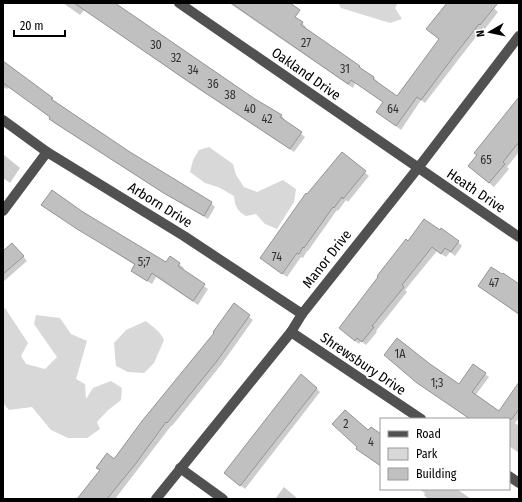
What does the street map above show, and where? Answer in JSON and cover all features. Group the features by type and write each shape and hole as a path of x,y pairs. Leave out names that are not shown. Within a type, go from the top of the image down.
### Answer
{"street":[{"name":"Oakland Drive","path":"179,3 418,168"},
{"name":"Manor Drive","path":"156,499 291,332 302,314 418,168 519,36"},
{"name":"Arborn Drive","path":"3,120 47,152 184,236 302,314"},
{"path":"3,211 47,152"},
{"name":"Heath Drive","path":"418,168 519,237"},
{"name":"Shrewsbury Drive","path":"291,332 420,418"},
{"path":"180,468 223,499"},
{"path":"510,477 519,483"}],"green space":[{"path":"338,3 398,3 395,8 402,19 390,23 341,8"},
{"path":"209,147 233,164 236,175 244,187 257,192 283,180 296,189 294,202 277,229 265,224 256,214 246,216 237,208 234,196 218,187 205,183 190,172 193,160 199,150"},
{"path":"5,308 28,343 21,356 26,364 45,369 57,357 34,324 36,315 60,318 71,334 87,341 76,379 85,384 86,399 93,388 111,381 122,388 121,400 107,411 97,422 100,429 87,438 68,438 51,430 32,407 9,410 3,403 3,309"},
{"path":"146,321 159,332 164,340 154,363 144,373 128,372 116,366 114,343 126,330"}],"building":[{"path":"74,3 115,3 255,99 282,115 280,117 302,132 290,149"},
{"path":"231,3 290,3 300,10 295,17 303,22 301,25 360,66 359,67 374,77 373,79 397,96 439,39 426,29 447,3 498,3 480,25 479,24 421,100 417,97 396,126 376,112 383,102 351,80 348,84"},
{"path":"3,61 53,98 51,99 130,152 212,202 204,216 162,192 49,119 50,117 3,83"},
{"path":"519,97 519,142 503,162 505,164 489,183 468,166 477,155 474,153"},
{"path":"342,152 366,171 343,199 342,197 334,208 333,207 304,248 303,247 299,254 297,253 282,274 260,258 306,193 307,194"},
{"path":"52,190 83,212 166,262 170,256 180,263 178,266 205,284 193,301 152,273 147,281 131,271 135,264 41,205"},
{"path":"424,219 440,230 441,228 459,241 451,252 445,248 441,254 432,247 402,285 404,287 372,326 374,327 362,342 357,338 355,341 339,328 378,277 377,276 406,239 408,241"},
{"path":"12,243 24,256 3,274 3,251"},
{"path":"491,267 519,284 519,314 478,286"},
{"path":"234,303 250,315 217,361 167,423 166,422 137,462 107,499 77,499 100,470 96,468 107,453 114,459 142,421 214,333 213,332"},
{"path":"397,338 430,364 459,384 473,364 486,373 472,392 499,411 519,382 519,409 512,419 469,418 417,383 384,355"},
{"path":"301,374 317,388 240,486 224,473"},
{"path":"345,410 368,430 371,427 380,433 380,465 356,449 357,447 332,424"}]}
